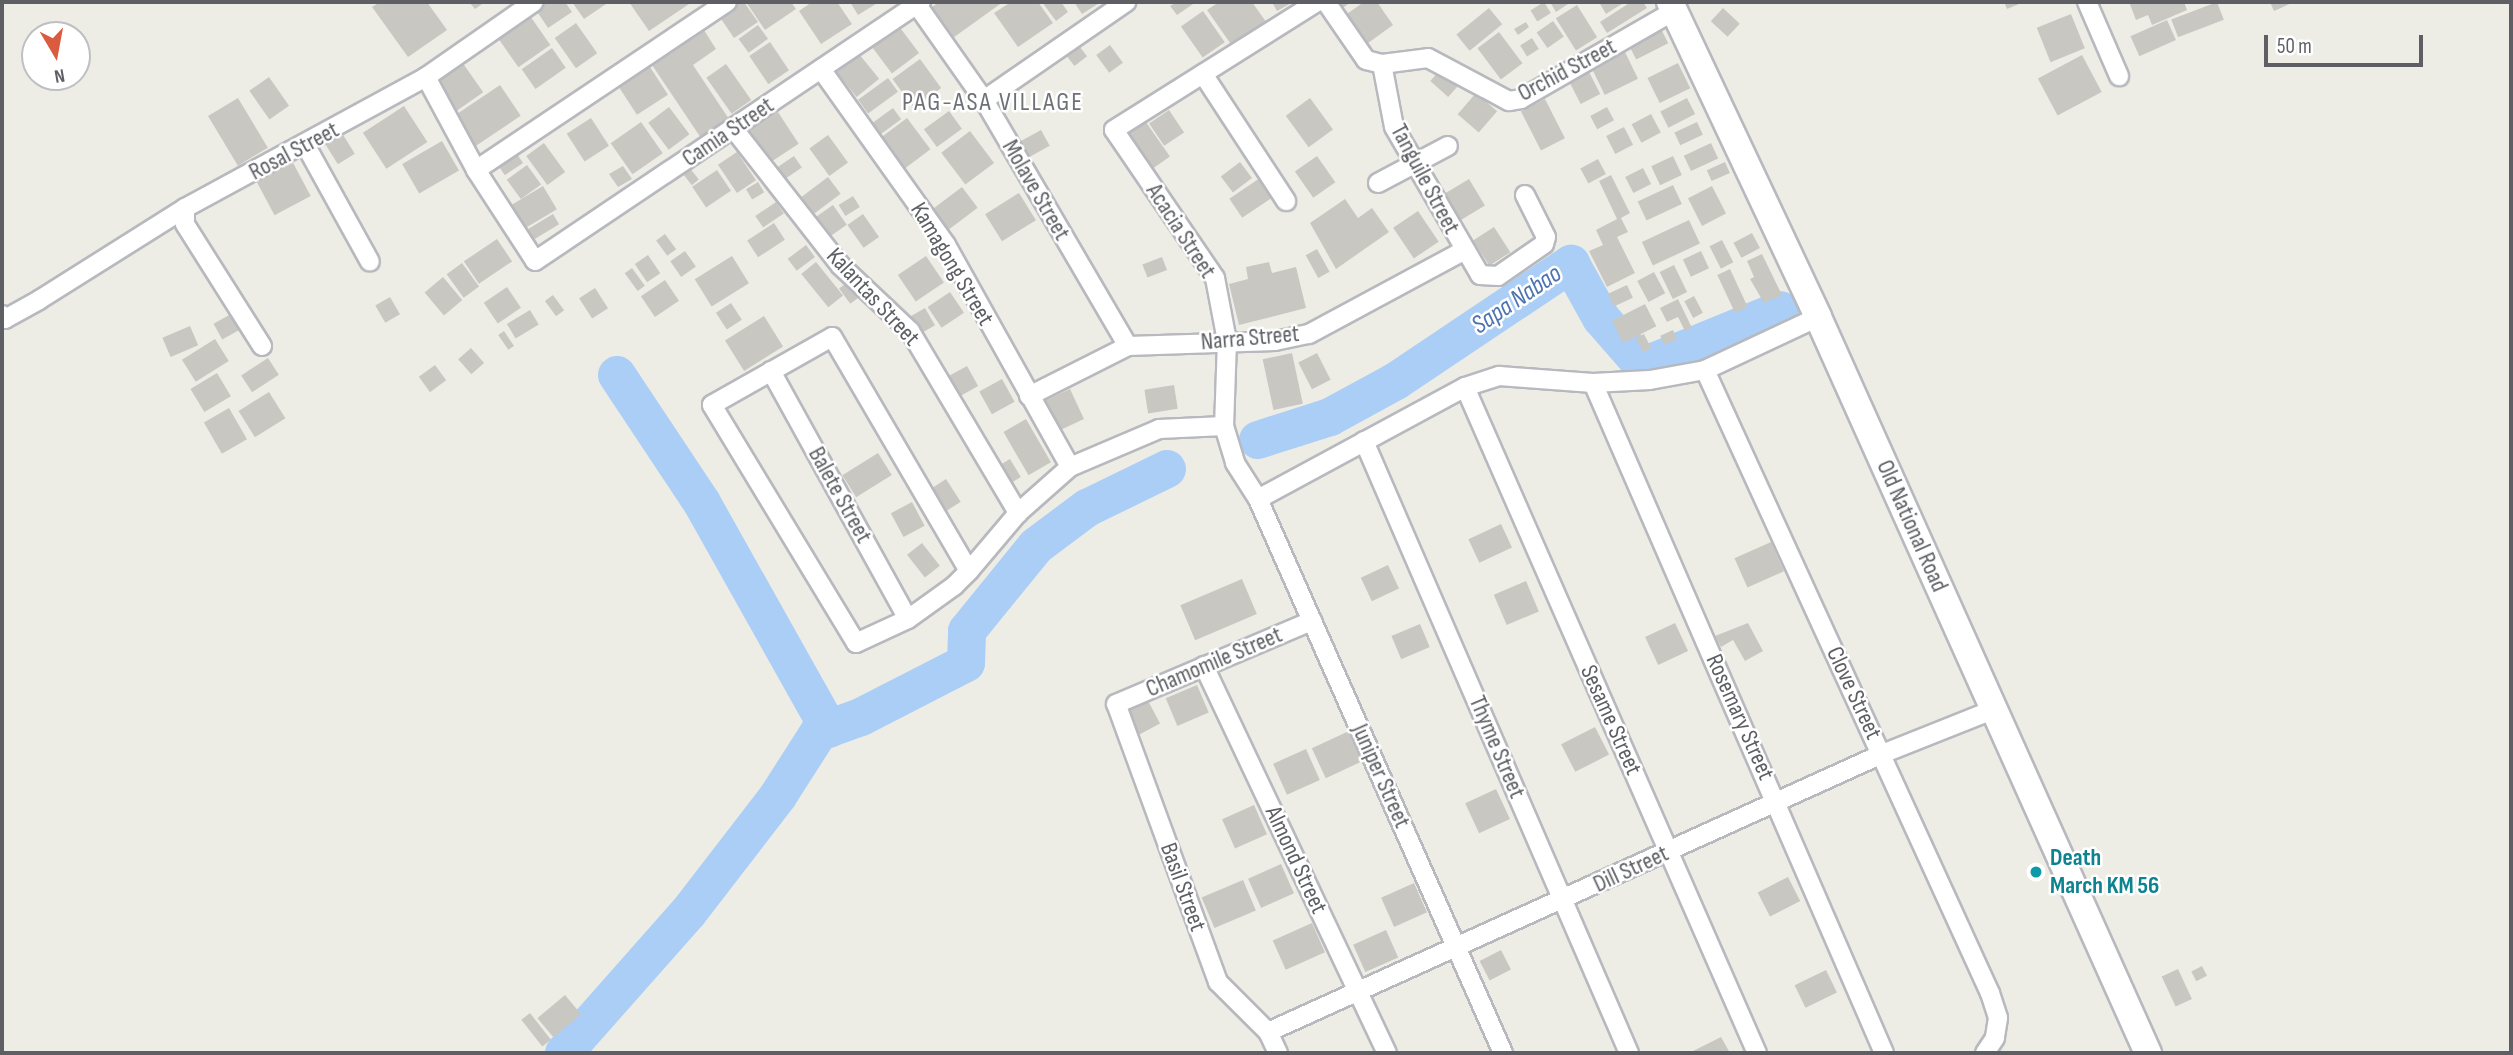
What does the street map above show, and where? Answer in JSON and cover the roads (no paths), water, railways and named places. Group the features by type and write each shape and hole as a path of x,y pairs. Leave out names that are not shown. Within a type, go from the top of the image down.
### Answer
{"main road":[{"name":"Old National Road","path":"1672,6 1818,317 2148,1053"}],"street":[{"name":"Rosal Street","path":"2,315 5,319 39,300 185,208 306,146 426,76 534,2"},
{"path":"426,76 476,170 727,2"},
{"path":"984,100 1126,2"},
{"path":"1286,201 1203,74 1317,2"},
{"path":"1326,2 1366,60 1382,64"},
{"path":"2087,2 2119,76"},
{"name":"Camia Street","path":"476,170 535,261 918,3"},
{"name":"Molave Street","path":"918,3 984,100 1128,346"},
{"name":"Orchid Street","path":"1382,64 1428,58 1509,101 1521,99 1672,6"},
{"name":"Tanguile Street","path":"1382,64 1394,127 1480,275 1490,278 1544,244 1546,237 1525,195"},
{"name":"Kamagong Street","path":"821,69 946,246 1070,467"},
{"name":"Acacia Street","path":"1203,74 1114,130 1215,278 1227,341 1224,426 1235,463 1258,499"},
{"name":"Kalantas Street","path":"733,128 841,266 910,331 1018,513"},
{"path":"306,146 370,261"},
{"path":"1378,183 1448,146"},
{"path":"185,208 185,224 262,346"},
{"name":"Narra Street","path":"1029,396 1128,346 1275,341 1309,334 1464,251"},
{"path":"1258,499 1465,387 1499,376 1593,383 1650,380 1704,370 1818,317"},
{"path":"969,571 832,337 712,405 856,643 908,619 969,571 1018,513 1070,467 1159,429 1224,426"},
{"name":"Clove Street","path":"1704,370 1882,754 1998,1018 1995,1038 1985,1053"},
{"name":"Balete Street","path":"771,371 908,619"},
{"name":"Rosemary Street","path":"1593,383 1884,1053"},
{"name":"Sesame Street","path":"1465,387 1757,1053"},
{"name":"Thyme Street","path":"1364,441 1629,1053"},
{"name":"Juniper Street","path":"1258,499 1503,1053"},
{"name":"Chamomile Street","path":"1116,704 1312,621"},
{"name":"Almond Street","path":"1204,666 1387,1053"},
{"name":"Basil Street","path":"1116,704 1218,982 1268,1032 1278,1053"},
{"name":"Dill Street","path":"1268,1032 1882,754 1995,709"}],"waterway":[{"name":"Sapa Nabao","path":"1258,440 1330,417 1396,381 1571,264 1601,318 1643,366 1780,310"},
{"path":"617,375 702,503 829,729"},
{"path":"564,1053 688,913 778,796 819,732 861,717 966,663 967,631 1036,546 1087,508 1167,469"}],"place":[{"name":"Death March KM 56","path":"2036,872"}],"district":[{"name":"PAG-ASA VILLAGE","path":"993,103"}]}
